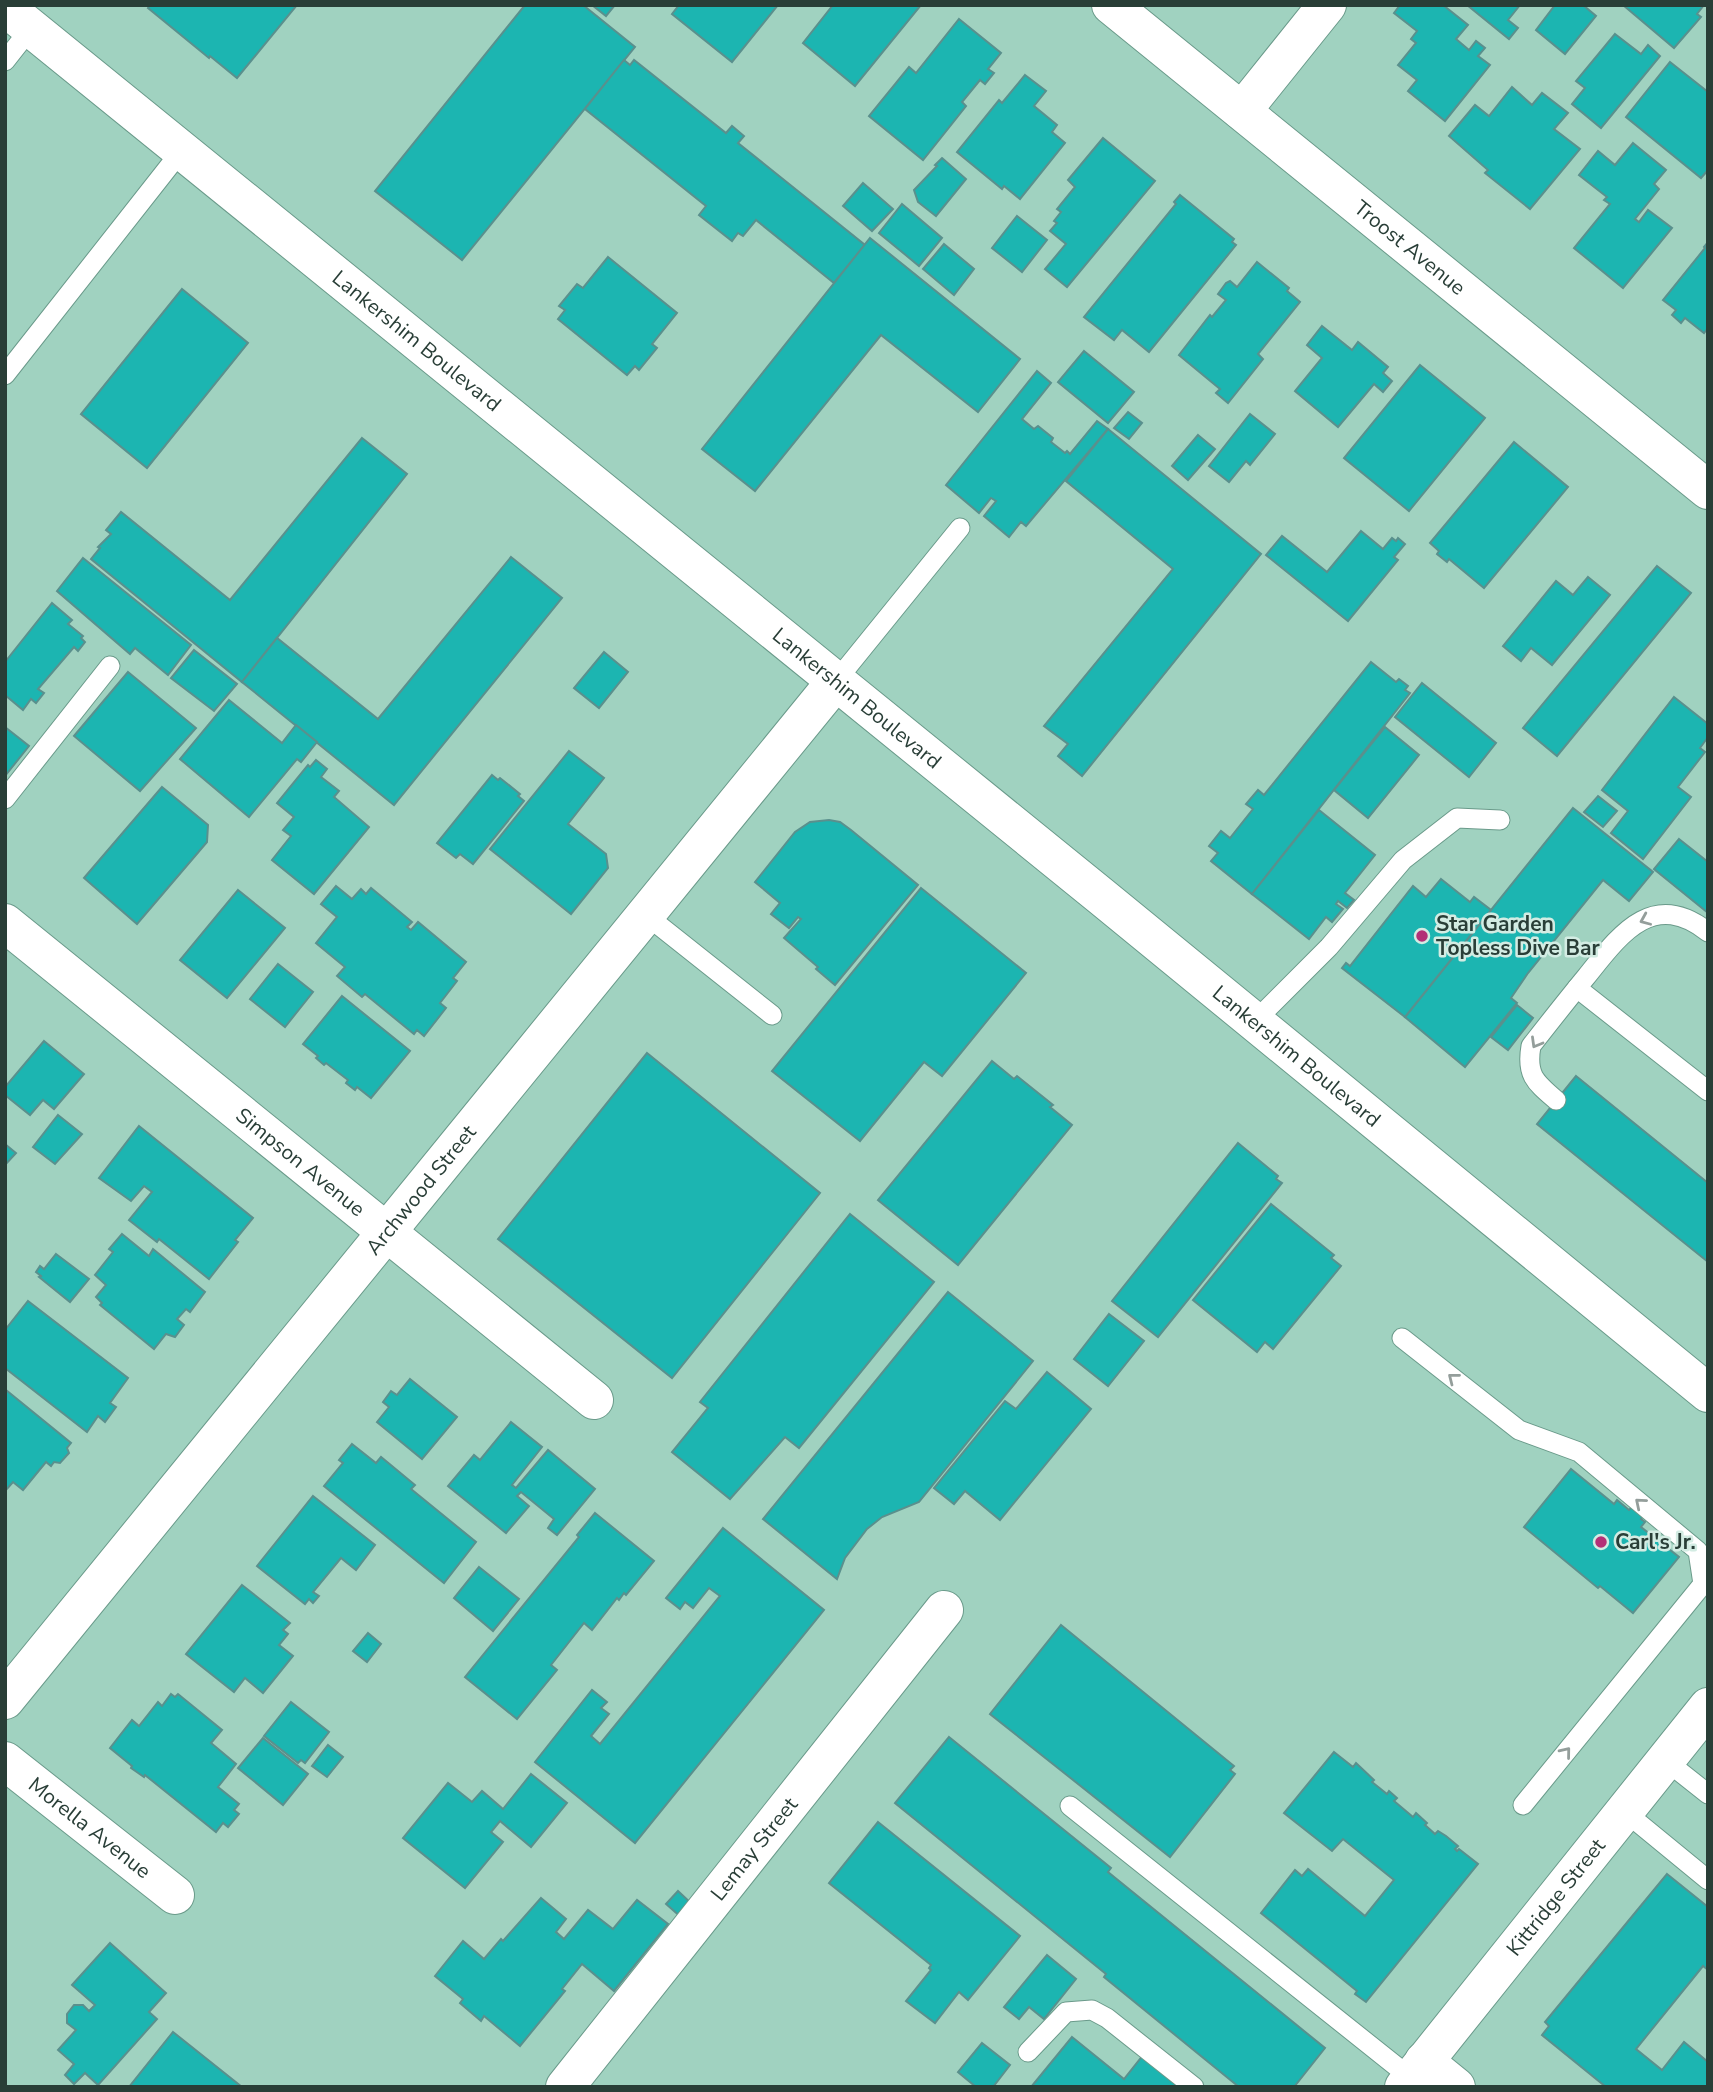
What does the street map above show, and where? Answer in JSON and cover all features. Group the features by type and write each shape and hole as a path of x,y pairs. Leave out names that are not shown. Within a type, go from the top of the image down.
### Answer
{"street":[{"name":"Troost Avenue","path":"1111,5 1708,490"},
{"path":"1242,111 1327,5"},
{"name":"Lankershim Boulevard","path":"18,18 1708,1392"},
{"name":"Archwood Street","path":"5,1700 836,681"},
{"name":"Simpson Avenue","path":"5,923 594,1400"},
{"name":"Lemay Street","path":"565,2087 944,1610"},
{"name":"Kittridge Street","path":"1413,2075 1708,1707"},
{"name":"Morella Avenue","path":"5,1761 175,1895"},
{"path":"1413,2075 1456,2087"}],"lane":[{"path":"5,61 18,18"},
{"path":"5,375 182,150"},
{"path":"836,681 960,528"},
{"path":"5,799 110,666"},
{"path":"1254,1022 1329,947 1404,860 1457,818 1500,820"},
{"path":"646,915 772,1015"},
{"path":"1556,1100 1536,1083 1528,1062 1531,1046 1621,933 1642,920 1660,915 1691,919 1708,932"},
{"path":"1691,919 1708,944"},
{"path":"1577,988 1708,1091"},
{"path":"1402,1338 1519,1430 1579,1452 1698,1551 1703,1584 1523,1805"},
{"path":"1665,1760 1708,1794"},
{"path":"1070,1807 1413,2075"},
{"path":"1624,1811 1708,1880"},
{"path":"1028,2052 1066,2012 1092,2010 1107,2018 1194,2087"}],"building":[{"path":"150,5 297,5 237,78 148,8"},
{"path":"525,5 583,5 635,47 462,260 375,191"},
{"path":"592,5 615,5 606,16"},
{"path":"679,5 778,5 732,62 672,14"},
{"path":"833,5 921,5 855,86 803,43"},
{"path":"1400,5 1443,5 1468,25 1456,39 1469,50 1476,41 1485,48 1478,56 1490,65 1445,121 1408,91 1417,80 1398,65 1416,43 1411,39 1417,31 1394,13"},
{"path":"1467,5 1520,5 1508,20 1518,28 1509,39"},
{"path":"1555,5 1583,5 1596,16 1565,54 1536,30"},
{"path":"1623,5 1704,5 1697,14 1701,17 1674,48"},
{"path":"959,19 1001,53 988,69 994,73 985,84 980,80 962,102 966,106 923,160 869,116 909,67 916,73"},
{"path":"1615,34 1641,54 1648,45 1660,56 1601,128 1572,104 1585,88 1576,81"},
{"path":"624,60 630,65 634,60 726,133 732,126 744,136 738,143 865,245 834,283 756,220 743,236 738,233 732,241 699,215 706,206 585,109"},
{"path":"1670,62 1708,92 1708,170 1701,178 1626,117"},
{"path":"1025,75 1046,91 1034,106 1057,125 1052,132 1065,143 1020,199 1004,186 1002,189 957,152 999,100 1002,103"},
{"path":"1512,87 1532,105 1542,93 1568,113 1554,129 1580,149 1530,209 1485,173 1488,170 1449,136 1475,105 1489,116"},
{"path":"1103,138 1155,181 1067,287 1045,269 1066,244 1050,231 1061,212 1057,209 1075,187 1068,180"},
{"path":"1633,143 1666,170 1654,184 1659,189 1635,219 1639,222 1648,210 1672,228 1623,288 1574,248 1610,204 1604,200 1607,197 1579,175 1598,151 1615,165"},
{"path":"942,158 966,179 936,216 918,202 914,190"},
{"path":"863,183 893,209 872,231 843,206"},
{"path":"1180,195 1234,239 1232,242 1236,245 1149,352 1122,330 1114,340 1084,317 1176,204 1174,202"},
{"path":"902,204 942,238 919,266 879,233"},
{"path":"1017,216 1047,240 1022,272 992,248"},
{"path":"870,238 1020,359 978,412 881,335 755,491 702,449"},
{"path":"1708,242 1708,328 1704,333 1685,318 1681,323 1672,315 1676,310 1663,300"},
{"path":"944,244 974,269 954,295 923,269"},
{"path":"608,257 677,313 652,344 657,348 639,370 635,366 627,375 558,319 565,310 559,306 577,284 583,288"},
{"path":"1257,262 1289,288 1287,291 1300,302 1258,354 1263,359 1228,403 1216,393 1220,389 1179,355 1210,315 1212,317 1226,300 1218,294 1226,283 1230,281 1237,287"},
{"path":"182,289 248,343 147,468 81,414"},
{"path":"1322,326 1352,350 1358,342 1388,367 1383,373 1392,381 1383,392 1374,384 1338,427 1295,391 1322,358 1307,345"},
{"path":"1084,351 1134,392 1108,423 1058,382"},
{"path":"1420,365 1485,418 1409,511 1344,458"},
{"path":"1037,371 1051,383 1022,419 1034,429 1038,426 1053,438 1051,442 1070,454 1097,421 1108,429 1026,526 1021,522 1009,537 984,516 996,501 991,498 979,513 946,485"},
{"path":"1128,412 1142,423 1129,439 1114,428"},
{"path":"1250,414 1275,434 1250,465 1246,461 1229,482 1209,466"},
{"path":"1108,429 1261,554 1082,776 1058,756 1068,744 1044,726 1173,569 1066,481"},
{"path":"1198,435 1215,449 1188,480 1172,466"},
{"path":"362,438 407,474 242,682 91,559 111,534 106,530 121,512 230,600"},
{"path":"1514,442 1568,487 1484,588 1449,559 1447,562 1437,554 1439,551 1430,543"},
{"path":"1361,531 1383,549 1392,538 1396,541 1398,538 1405,544 1394,557 1398,560 1348,621 1266,555 1282,536 1327,572"},
{"path":"511,557 562,598 394,805 242,682 277,638 378,719"},
{"path":"83,558 191,645 168,675 135,648 130,654 57,591"},
{"path":"1657,566 1691,593 1557,756 1523,728"},
{"path":"1588,577 1610,595 1552,665 1531,648 1521,661 1503,646 1556,581 1573,595"},
{"path":"52,603 72,620 68,624 83,636 81,638 85,642 78,651 74,647 38,689 44,693 36,703 31,699 23,710 5,695 5,662"},
{"path":"194,650 237,684 214,711 171,678"},
{"path":"604,652 628,672 599,708 574,688"},
{"path":"1371,662 1396,682 1399,679 1408,686 1405,690 1410,693 1252,894 1211,861 1218,853 1209,846 1221,831 1230,838 1253,809 1246,804 1258,790 1264,795"},
{"path":"128,672 196,728 140,791 74,736"},
{"path":"1422,683 1496,743 1469,777 1395,717"},
{"path":"1674,697 1708,724 1708,737 1700,748 1705,752 1678,787 1691,797 1643,859 1611,833 1628,811 1602,790"},
{"path":"229,700 282,743 296,725 317,742 301,762 297,759 249,817 180,759"},
{"path":"5,727 29,746 5,776"},
{"path":"1385,727 1419,755 1368,818 1334,790"},
{"path":"569,751 604,778 568,824 606,854 608,868 571,914 490,849"},
{"path":"316,760 327,769 321,777 339,791 334,797 369,827 314,894 272,860 291,836 283,830 294,817 277,803 308,765 310,767"},
{"path":"492,775 520,794 518,796 524,801 473,864 460,854 456,858 437,843"},
{"path":"162,787 208,825 207,842 137,924 84,878"},
{"path":"1598,796 1617,811 1603,827 1584,812"},
{"path":"1573,808 1653,872 1629,901 1603,880 1528,973 1511,998 1517,1003 1465,1067 1405,1017"},
{"path":"1319,810 1375,855 1345,893 1354,900 1347,908 1338,901 1336,904 1343,909 1332,922 1326,917 1309,939 1252,894"},
{"path":"810,822 840,822 851,830 918,885 835,985 784,938 801,919 798,917 789,928 771,914 780,903 755,882 795,832"},
{"path":"1679,839 1708,862 1708,913 1654,869"},
{"name":"Star Garden Topless Dive Bar","path":"1441,879 1470,902 1474,897 1491,910 1405,1017 1342,968 1346,963 1350,966 1413,886 1426,897"},
{"path":"336,886 352,899 361,889 366,894 371,888 412,922 407,927 411,930 418,922 466,962 453,978 457,981 440,1003 446,1008 424,1036 417,1030 414,1034 365,994 362,997 337,976 345,967 316,943 337,917 321,904"},
{"path":"921,888 1026,973 942,1076 924,1062 860,1141 772,1071"},
{"path":"238,890 285,928 227,998 180,960"},
{"path":"278,964 313,992 285,1027 250,999"},
{"path":"342,996 410,1051 371,1098 357,1087 355,1090 346,1083 348,1080 326,1063 324,1065 316,1058 318,1056 303,1044"},
{"path":"1517,1005 1533,1018 1508,1050 1491,1037"},
{"path":"44,1041 84,1074 54,1109 43,1100 30,1115 5,1095 5,1087"},
{"path":"647,1053 820,1193 672,1378 498,1239"},
{"path":"992,1061 1014,1079 1017,1076 1053,1105 1050,1107 1072,1125 958,1265 878,1200"},
{"path":"1576,1076 1708,1183 1708,1262 1537,1124"},
{"path":"58,1115 82,1134 55,1164 33,1147"},
{"path":"139,1126 253,1218 209,1279 159,1239 157,1242 129,1220 152,1192 144,1186 131,1201 99,1178"},
{"path":"1238,1143 1278,1176 1276,1179 1282,1183 1158,1337 1112,1301"},
{"path":"5,1144 16,1153 5,1165"},
{"path":"1271,1204 1334,1255 1331,1258 1341,1266 1273,1349 1265,1342 1257,1352 1193,1300"},
{"path":"850,1214 934,1282 799,1448 785,1437 730,1499 672,1452 708,1408 700,1402"},
{"path":"122,1234 149,1256 153,1249 205,1292 190,1312 186,1309 177,1319 184,1325 175,1337 166,1334 154,1349 100,1305 102,1303 96,1297 106,1285 95,1275 113,1252 109,1249"},
{"path":"56,1254 89,1279 70,1302 36,1272 40,1266 44,1269"},
{"path":"948,1292 1033,1361 919,1502 882,1517 867,1529 845,1558 837,1579 763,1519"},
{"path":"28,1301 128,1378 110,1403 116,1407 105,1422 98,1416 87,1432 5,1368 5,1330"},
{"path":"1109,1314 1144,1341 1108,1386 1074,1359"},
{"path":"1047,1372 1091,1409 1000,1520 965,1491 954,1504 934,1488 1005,1401 1016,1409"},
{"path":"410,1379 457,1417 422,1459 377,1422 389,1407 383,1402 391,1391 397,1395"},
{"path":"6,1390 71,1443 67,1448 69,1453 60,1463 54,1462 51,1466 46,1462 23,1490 13,1482 5,1491"},
{"path":"511,1422 542,1447 512,1485 516,1488 548,1450 595,1489 557,1535 548,1528 554,1519 521,1492 517,1496 529,1506 506,1533 448,1486 474,1455 480,1460"},
{"path":"352,1444 376,1463 381,1457 415,1485 411,1489 476,1542 444,1583 324,1486 343,1463 339,1460"},
{"name":"Carl's Jr.","path":"1571,1469 1614,1504 1617,1500 1629,1510 1634,1505 1645,1514 1641,1519 1645,1522 1641,1527 1679,1557 1633,1613 1524,1527"},
{"path":"313,1496 375,1545 356,1570 341,1558 313,1592 319,1596 313,1603 309,1599 305,1604 257,1566"},
{"path":"595,1513 654,1561 626,1595 624,1593 619,1600 617,1598 592,1630 584,1623 551,1665 557,1670 517,1719 465,1677 579,1537 577,1535"},
{"path":"723,1528 824,1610 635,1843 535,1762 592,1690 607,1702 601,1708 609,1714 591,1736 600,1744 720,1596 709,1588 693,1608 685,1602 680,1609 666,1598"},
{"path":"479,1567 519,1599 493,1631 454,1598"},
{"path":"242,1585 290,1623 283,1630 288,1634 279,1645 293,1656 263,1693 245,1678 234,1692 186,1654"},
{"path":"1061,1625 1234,1766 1230,1770 1235,1774 1170,1857 990,1714"},
{"path":"368,1633 381,1644 367,1662 353,1651"},
{"path":"171,1694 175,1697 178,1694 222,1730 211,1743 236,1764 218,1787 239,1804 234,1810 239,1814 228,1827 223,1823 216,1832 145,1775 144,1777 131,1768 132,1766 110,1748 132,1720 139,1726 158,1702 162,1706"},
{"path":"291,1702 329,1732 305,1763 301,1760 298,1763 264,1736"},
{"path":"949,1737 1111,1868 1108,1872 1325,2048 1294,2087 1239,2087 1104,1977 1106,1974 895,1803"},
{"path":"263,1738 308,1774 283,1805 238,1768"},
{"path":"328,1745 343,1757 327,1777 312,1766"},
{"path":"1334,1752 1353,1767 1356,1763 1374,1780 1372,1782 1397,1798 1394,1801 1413,1817 1416,1813 1435,1834 1438,1831 1446,1836 1458,1846 1455,1849 1457,1851 1459,1849 1478,1864 1366,2002 1355,1994 1357,1991 1261,1913 1295,1870 1302,1876 1308,1869 1365,1916 1394,1880 1343,1839 1332,1851 1284,1813"},
{"path":"531,1774 567,1803 531,1847 500,1821 491,1832 503,1842 465,1888 403,1838 448,1783 472,1802 482,1791 503,1809"},
{"path":"878,1822 1020,1936 968,2000 959,1992 935,2023 906,2001 931,1970 931,1965 829,1883"},
{"path":"1667,1874 1708,1907 1708,1970 1703,1966 1636,2049 1662,2070 1684,2042 1708,2062 1708,2087 1606,2087 1542,2035 1549,2026 1545,2022"},
{"path":"678,1891 693,1905 682,1918 666,1904"},
{"path":"541,1898 566,1919 556,1932 564,1939 588,1910 613,1929 637,1900 668,1924 614,1991 582,1964 562,1989 565,1991 520,2046 484,2016 481,2021 460,2003 463,1999 435,1976 463,1941 484,1959"},
{"path":"110,1943 166,1993 149,2012 157,2019 98,2085 85,2073 74,2084 65,2075 74,2064 58,2050 76,2030 67,2023 67,2014 74,2005 83,2005 89,2011 95,2005 72,1985"},
{"path":"1047,1955 1076,1979 1044,2019 1029,2007 1019,2019 1004,2007"},
{"path":"173,2032 242,2087 129,2087"},
{"path":"1072,2037 1124,2079 1144,2054 1185,2087 1031,2087"},
{"path":"982,2043 1010,2065 993,2087 976,2087 958,2072"}],"place":[{"name":"Star Garden Topless Dive Bar","path":"1422,936"},
{"name":"Carl's Jr.","path":"1601,1542"}]}
